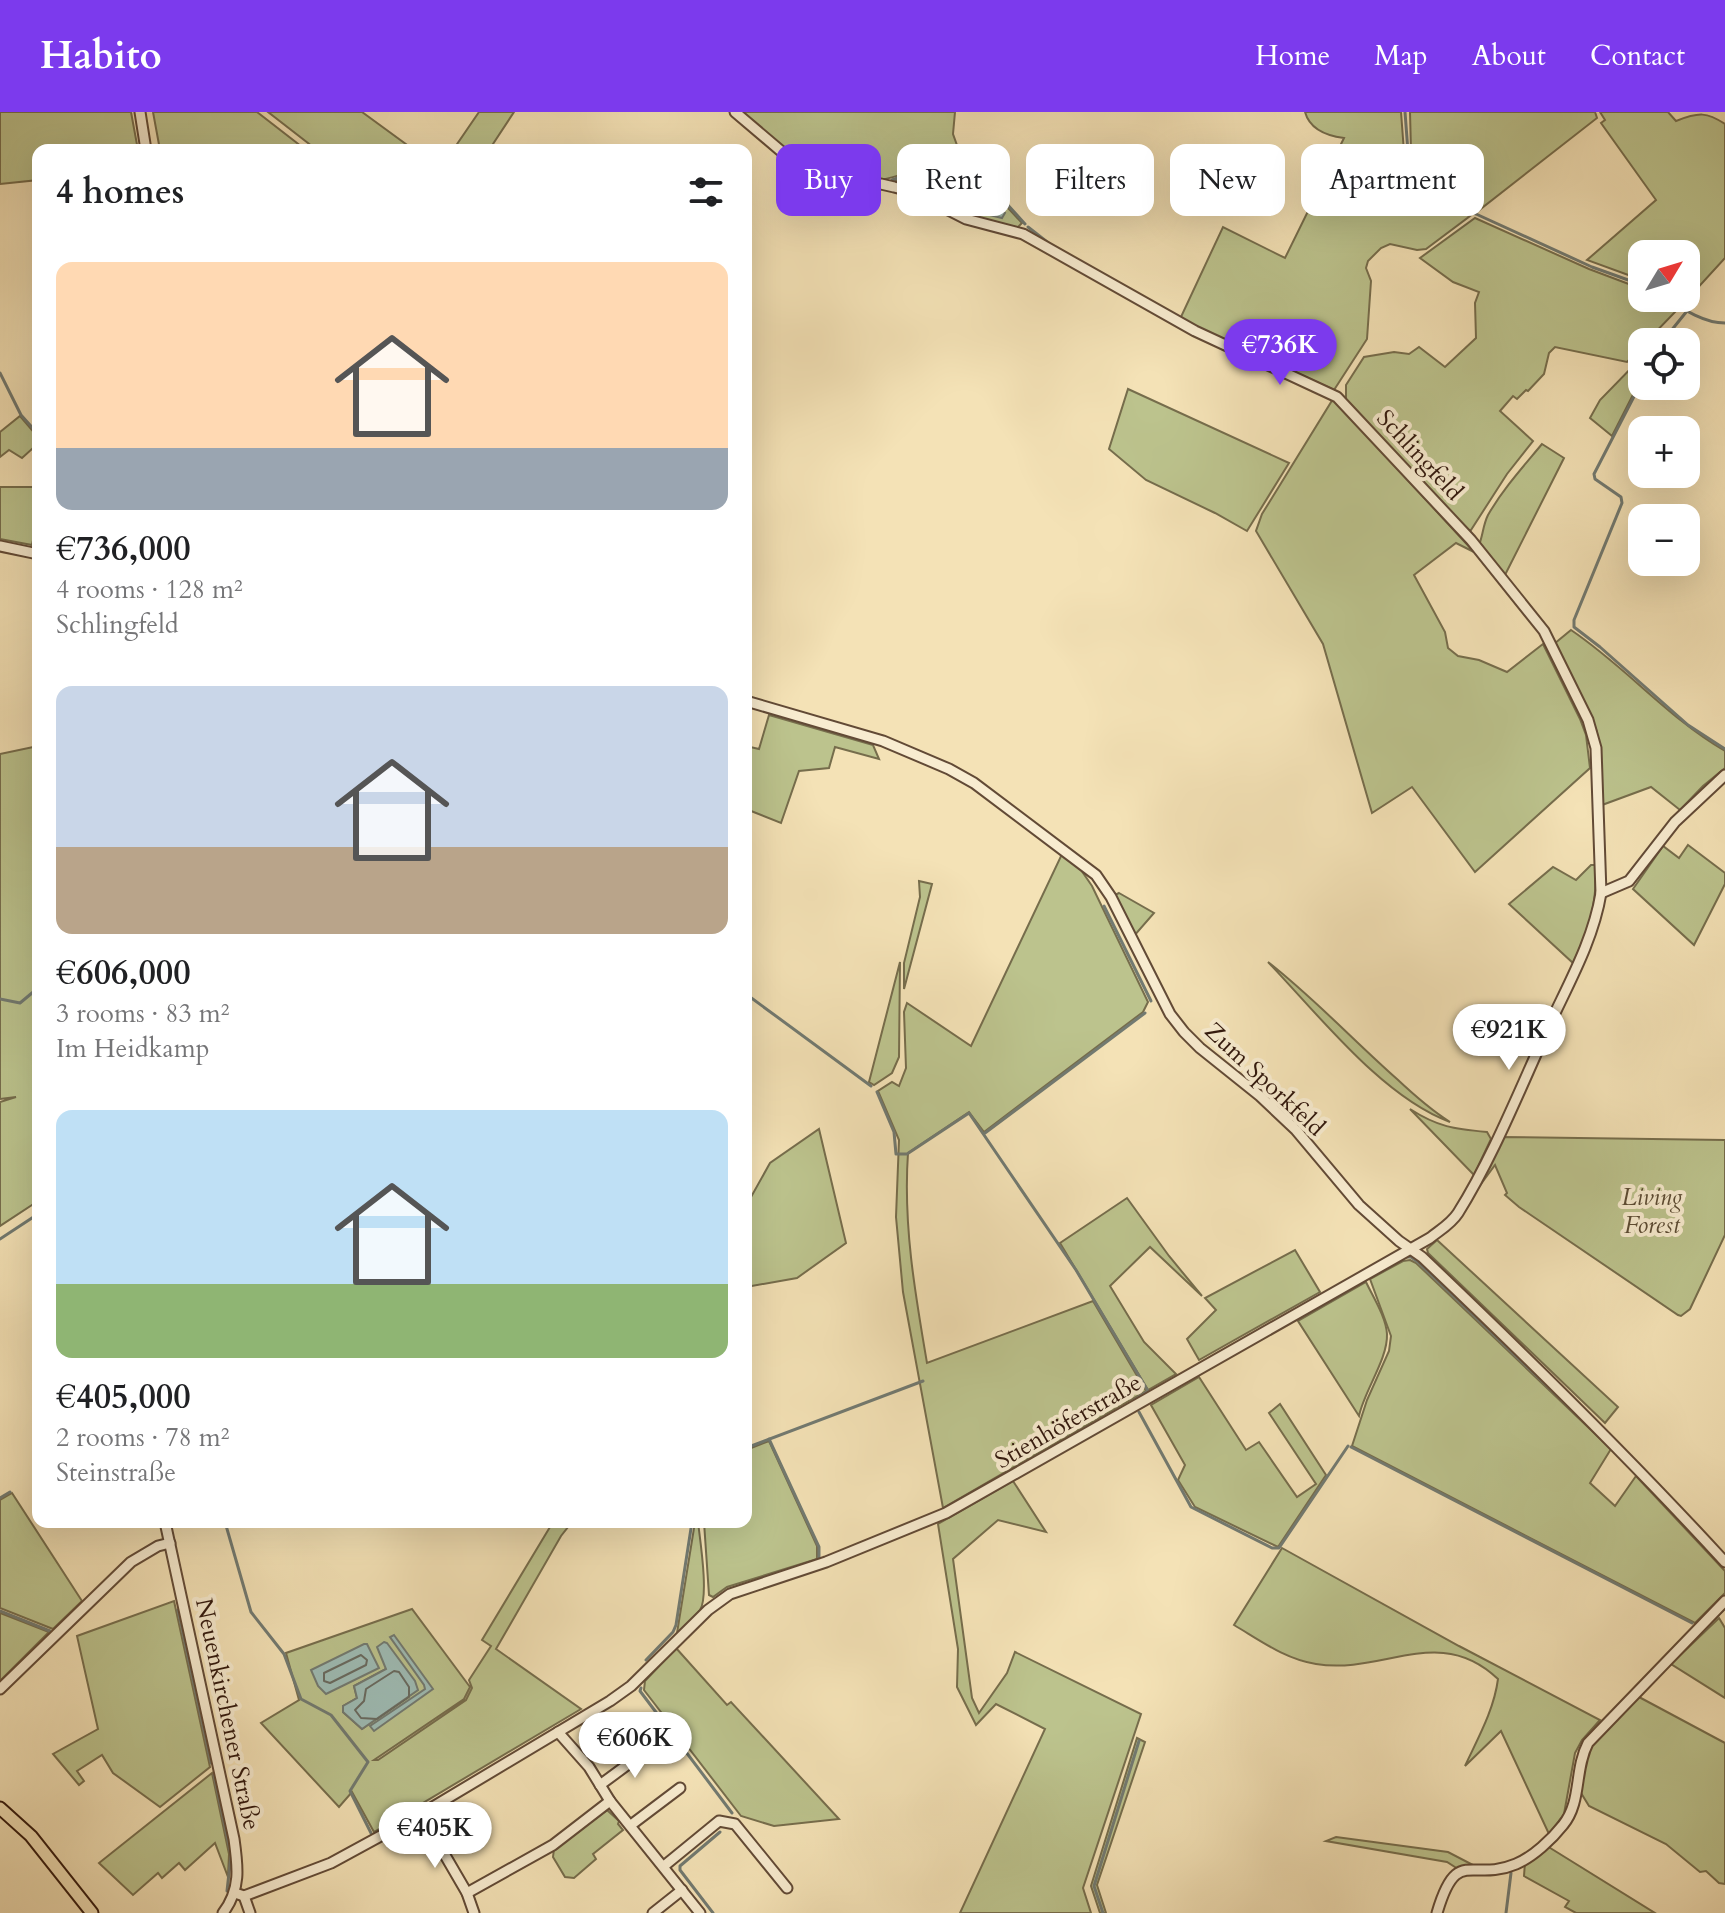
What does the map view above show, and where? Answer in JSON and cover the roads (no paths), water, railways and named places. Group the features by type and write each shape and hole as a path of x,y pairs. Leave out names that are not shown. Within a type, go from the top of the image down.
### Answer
{"main road":[{"path":"0,1808 31,1836 92,1913"}],"street":[{"path":"140,112 145,144"},
{"name":"Schlingfeld","path":"735,112 795,163 830,183 850,187 881,184 913,192 966,219 1023,234 1195,331 1337,397 1471,540 1544,631 1588,720 1596,748 1601,893"},
{"path":"0,546 32,553"},
{"name":"Zum Sporkfeld","path":"752,703 883,741 961,775 1096,875 1111,897 1170,1014 1184,1032 1260,1096 1287,1122 1359,1205 1422,1257 1555,1384 1634,1463 1725,1562"},
{"path":"1601,893 1629,881 1675,822 1725,775"},
{"name":"Stienhöferstraße","path":"240,1894 331,1863 421,1814 558,1732 631,1686 708,1610 730,1594 826,1562 946,1513 1410,1249 1450,1223 1466,1198 1589,937 1601,893"},
{"name":"Neuenkirchener Straße","path":"166,1528 238,1866 240,1894 223,1913"},
{"path":"0,1689 131,1562 158,1546 170,1543"},
{"path":"1437,1913 1445,1887 1455,1875 1467,1869 1499,1869 1518,1864 1563,1826 1575,1802 1578,1767 1588,1743 1725,1601"},
{"path":"558,1732 589,1767 610,1801 700,1913"},
{"path":"600,1785 650,1748"},
{"path":"631,1825 680,1788"},
{"path":"467,1893 553,1845 610,1801"},
{"path":"421,1814 467,1893 474,1913"},
{"path":"664,1866 719,1821 735,1824 787,1888"},
{"path":"653,1913 682,1890"},
{"path":"240,1894 250,1913"}],"water":[{"path":"394,1635 433,1689 374,1731 370,1726 425,1689 390,1637"},
{"path":"384,1642 415,1681 418,1690 362,1729 343,1712 343,1706 357,1698 354,1686 386,1669 377,1647"},
{"path":"367,1644 379,1668 326,1694 318,1686 311,1670"}],"waterway":[{"path":"1405,112 1408,152 1416,162 1428,190 1440,202 1476,214 1592,267 1628,280"},
{"path":"892,180 926,168 958,150 1025,224"},
{"path":"1028,227 1051,245"},
{"path":"1673,328 1686,312"},
{"path":"1689,312 1725,323"},
{"path":"0,373 21,415 32,427"},
{"path":"1632,400 1594,474 1595,479 1621,497 1622,503 1574,620 1574,627 1688,725 1725,749"},
{"path":"1104,906 1151,1001"},
{"path":"0,999 20,1003 32,993"},
{"path":"752,998 871,1086"},
{"path":"985,1133 1145,1013"},
{"path":"877,1092 894,1132 896,1154 907,1154 969,1113 1076,1270 1148,1391 1133,1401"},
{"path":"0,1239 32,1218"},
{"path":"1406,1257 1418,1262 1590,1427"},
{"path":"752,1446 923,1381"},
{"path":"1139,1412 1191,1507 1272,1548 1279,1548 1348,1446"},
{"path":"769,1439 819,1547 819,1559"},
{"path":"1351,1447 1692,1623"},
{"path":"0,1498 10,1492"},
{"path":"227,1528 251,1612 284,1654 301,1699 331,1715 368,1762 350,1791 371,1833"},
{"path":"646,1660 676,1625 691,1528"},
{"path":"1703,1631 1725,1608"},
{"path":"178,1610 211,1763"},
{"path":"0,1611 50,1631"},
{"path":"641,1688 640,1691 732,1813"},
{"path":"1103,1913 1094,1886 1139,1741"},
{"path":"214,1775 231,1855 227,1891"},
{"path":"713,1913 680,1866 720,1832"},
{"path":"1506,1913 1511,1873"}],"park label":[{"name":"Living Forest","path":"1652,1211"}]}
